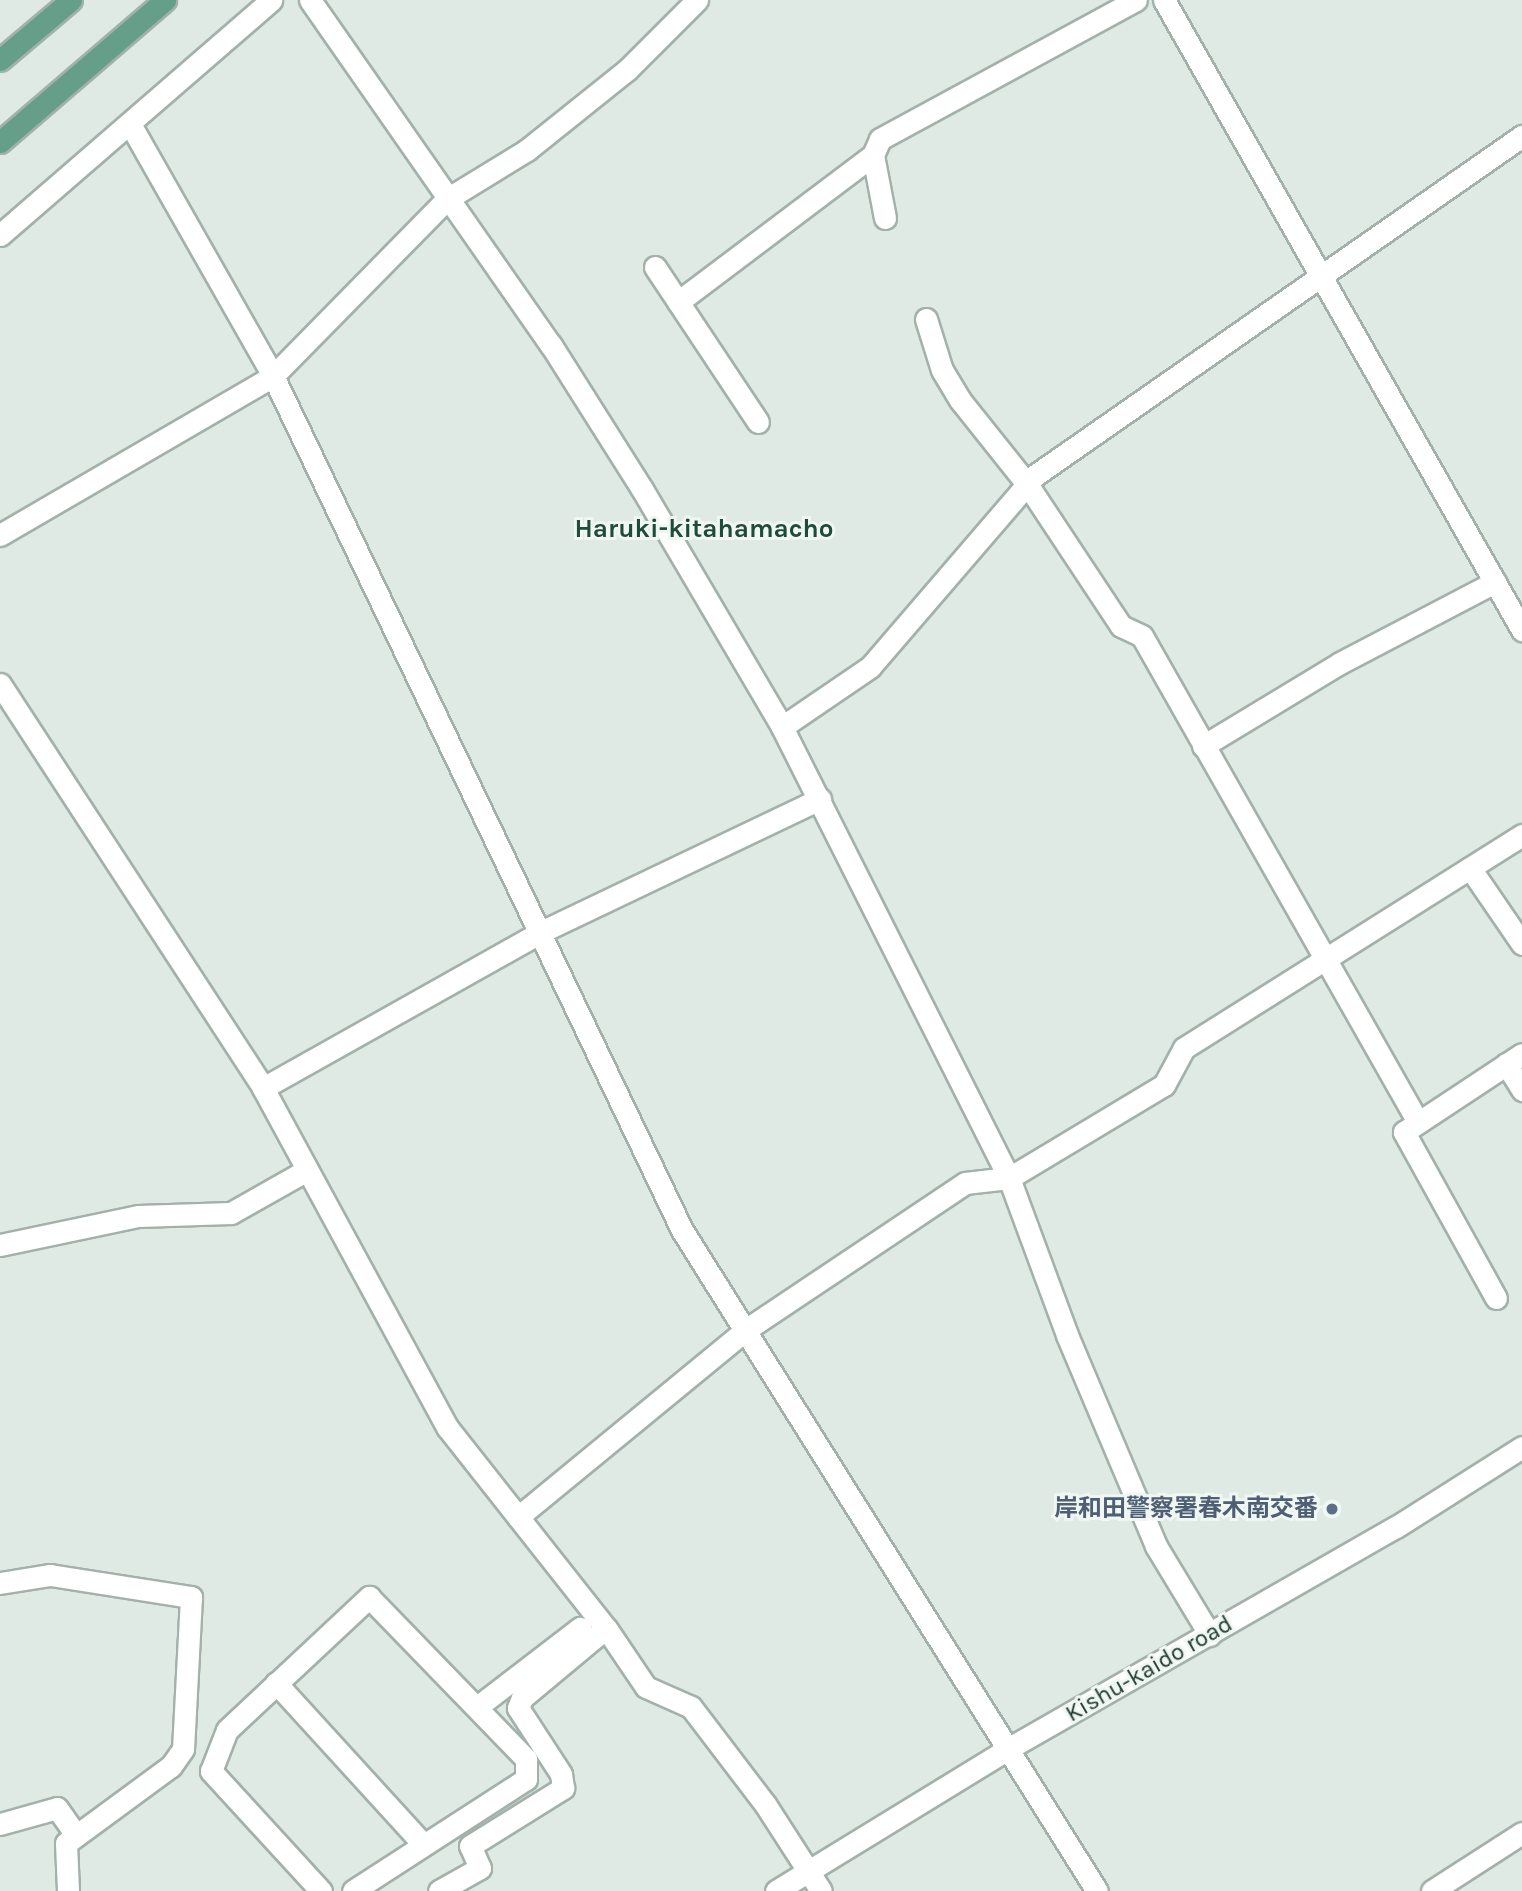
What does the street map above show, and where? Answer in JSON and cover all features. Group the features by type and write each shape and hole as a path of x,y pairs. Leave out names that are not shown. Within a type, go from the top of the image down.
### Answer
{"main road":[{"path":"0,60 71,0"},
{"path":"0,142 165,0"}],"street":[{"path":"0,235 271,0"},
{"path":"310,0 579,390 782,727 1009,1178 1067,1335 1156,1546 1210,1635"},
{"path":"0,535 273,376 447,200 527,150 627,69 697,0"},
{"path":"678,303 873,155 880,139 1136,0"},
{"path":"1164,0 1522,630"},
{"path":"130,124 273,376 543,931 682,1230 747,1329 1006,1750 1097,1891"},
{"path":"782,727 870,667 1027,484 1522,136"},
{"path":"873,155 885,218"},
{"path":"655,267 758,422"},
{"path":"926,319 942,370 960,400 1027,484 1121,626 1142,636 1323,961 1418,1122"},
{"path":"1203,746 1340,663 1494,582"},
{"path":"0,684 263,1088 447,1426 606,1628 646,1687 691,1707 811,1871 821,1891"},
{"path":"263,1088 543,931 820,799"},
{"path":"518,1517 747,1329 965,1183 1009,1178 1164,1085 1184,1048 1522,835"},
{"path":"1470,868 1522,944"},
{"path":"1496,1298 1404,1132 1514,1059 1522,1090"},
{"path":"0,1245 138,1216 231,1213 307,1170"},
{"name":"Kishu-kaido road","path":"776,1891 1006,1750 1210,1635 1522,1447"},
{"path":"0,1583 50,1575 191,1597 183,1748 171,1766 66,1843 68,1891"},
{"path":"321,1891 211,1771 227,1730 369,1597 526,1759 526,1779 353,1891"},
{"path":"439,1891 480,1868 470,1846 563,1788 561,1774 518,1708 522,1698 606,1628"},
{"path":"477,1707 580,1629"},
{"path":"276,1683 424,1845"},
{"path":"0,1824 57,1808 76,1835"},
{"path":"1432,1891 1454,1884 1522,1833"}],"place":[{"name":"岸和田警察署春木南交番","path":"1332,1509"}],"district":[{"name":"Haruki-kitahamacho","path":"704,529"}]}
